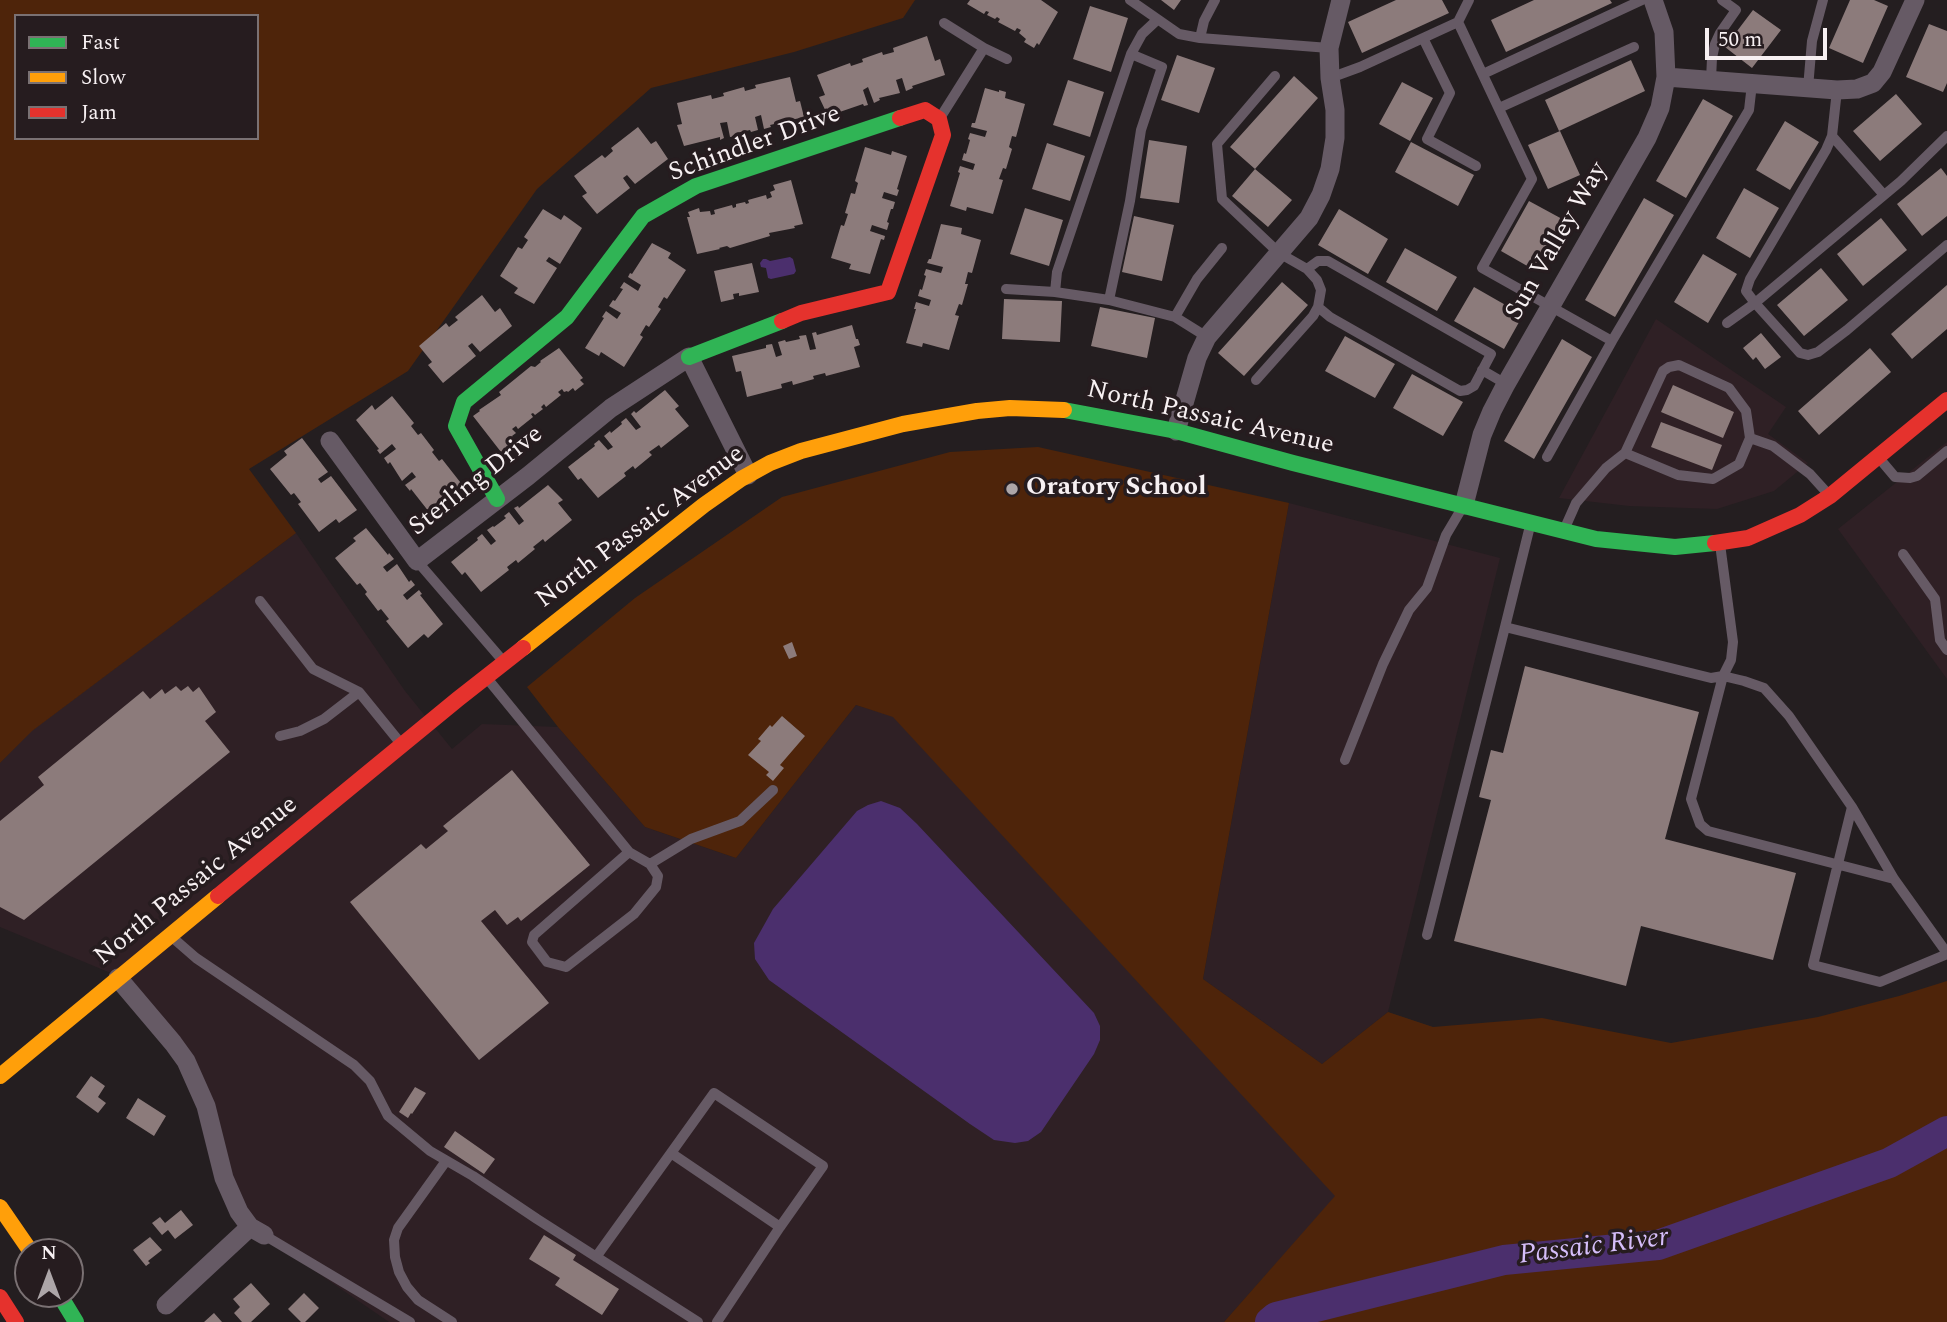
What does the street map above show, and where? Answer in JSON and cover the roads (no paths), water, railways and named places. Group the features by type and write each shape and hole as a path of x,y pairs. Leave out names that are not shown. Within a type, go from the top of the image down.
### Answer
{"main road":[{"name":"Schindler Drive","path":"498,499 456,426 464,402 566,317 643,216 696,186 925,110 941,127"},
{"name":"Sterling Drive","path":"688,356 801,313 888,292 930,178 941,127"},
{"name":"North Passaic Avenue","path":"0,1076 402,745 704,505 748,475 802,451 903,424 976,411 1010,408 1066,410 1176,431 1595,539 1675,547 1720,544 1748,538 1800,515 1830,496 1947,400"},
{"path":"0,1207 21,1238"},
{"path":"0,1297 16,1322"}],"street":[{"path":"1176,431 1197,358 1207,337 1309,218 1321,195 1330,169 1335,138 1329,48 1341,0"},
{"name":"Sun Valley Way","path":"1464,505 1482,435 1506,384 1647,138 1660,107 1666,77 1664,32 1653,0"},
{"path":"1666,77 1837,90 1857,89 1872,83 1882,72 1915,0"},
{"path":"688,356 748,475"},
{"name":"Sterling Drive","path":"330,440 417,561 611,408 688,356"},
{"path":"118,978 173,1043 196,1081 206,1106 224,1178 239,1212 257,1231 166,1305"}],"lane":[{"path":"1130,0 1179,34 1329,48"},
{"path":"1200,38 1204,21 1215,0"},
{"path":"1330,78 1458,22 1469,0"},
{"path":"1483,74 1642,0"},
{"path":"1711,80 1715,44 1736,10 1722,0"},
{"path":"1808,88 1812,41 1823,0"},
{"path":"1055,292 1057,272 1130,54 1142,34 1157,20"},
{"path":"1458,22 1532,179 1482,268 1612,341"},
{"path":"944,23 1007,59"},
{"path":"1423,38 1450,93 1427,139 1476,166"},
{"path":"1499,108 1634,47"},
{"path":"941,127 984,48"},
{"path":"1109,300 1130,201 1141,130 1162,67 1130,54"},
{"path":"1256,380 1313,316 1318,307 1321,290 1317,280 1307,269 1279,253 1222,199 1217,144 1276,76"},
{"path":"1547,457 1612,341 1749,110 1752,84"},
{"path":"1837,90 1832,136 1826,150 1750,278 1746,291 1800,353 1808,355 1818,352 1847,330 1947,245"},
{"path":"1832,136 1884,195"},
{"path":"1727,323 1755,303 1884,195 1947,136"},
{"path":"1175,317 1197,279 1222,247"},
{"path":"1307,269 1318,261 1328,261 1491,354 1474,386 1460,391 1330,317 1318,307"},
{"path":"1006,289 1055,292 1109,300 1175,317 1207,337"},
{"path":"1564,531 1576,503 1606,468 1625,453 1663,371 1669,367 1679,365 1729,388 1746,411 1750,438 1740,464 1713,480 1678,475 1625,453"},
{"path":"1482,370 1506,384"},
{"path":"1750,438 1773,446 1810,474 1830,496"},
{"path":"1878,458 1895,477 1910,478 1917,476 1947,451"},
{"path":"1345,760 1383,664 1409,610 1427,589 1446,535 1464,505"},
{"path":"1427,935 1531,522"},
{"path":"1720,544 1733,642 1731,660 1723,676 1691,799 1700,824 1708,831 1894,879"},
{"path":"1903,554 1935,599 1940,640 1947,650"},
{"path":"417,561 505,663"},
{"path":"260,601 313,669 359,692 402,745"},
{"path":"1505,627 1711,678 1723,676 1764,688 1789,716 1852,807 1894,879 1947,953 1880,982 1813,965 1852,807"},
{"path":"486,677 629,852 650,864 658,876 656,887 634,914 566,967 547,962 532,942 534,935 629,852"},
{"path":"280,736 300,731 324,719 359,692"},
{"path":"650,864 691,839 740,821 773,790"},
{"path":"170,935 196,958 354,1065 370,1080 388,1116 430,1152 473,1176 698,1322"},
{"path":"596,1257 713,1093 823,1166 717,1322"},
{"path":"671,1153 780,1227"},
{"path":"446,1161 398,1228 394,1240 399,1272 407,1287 418,1300 452,1322"},
{"path":"257,1231 410,1322"}],"waterway":[{"name":"Passaic River","path":"1270,1322 1276,1317 1504,1260 1658,1245 1889,1163 1947,1131"}],"place":[{"name":"Oratory School","path":"1012,489"}]}
